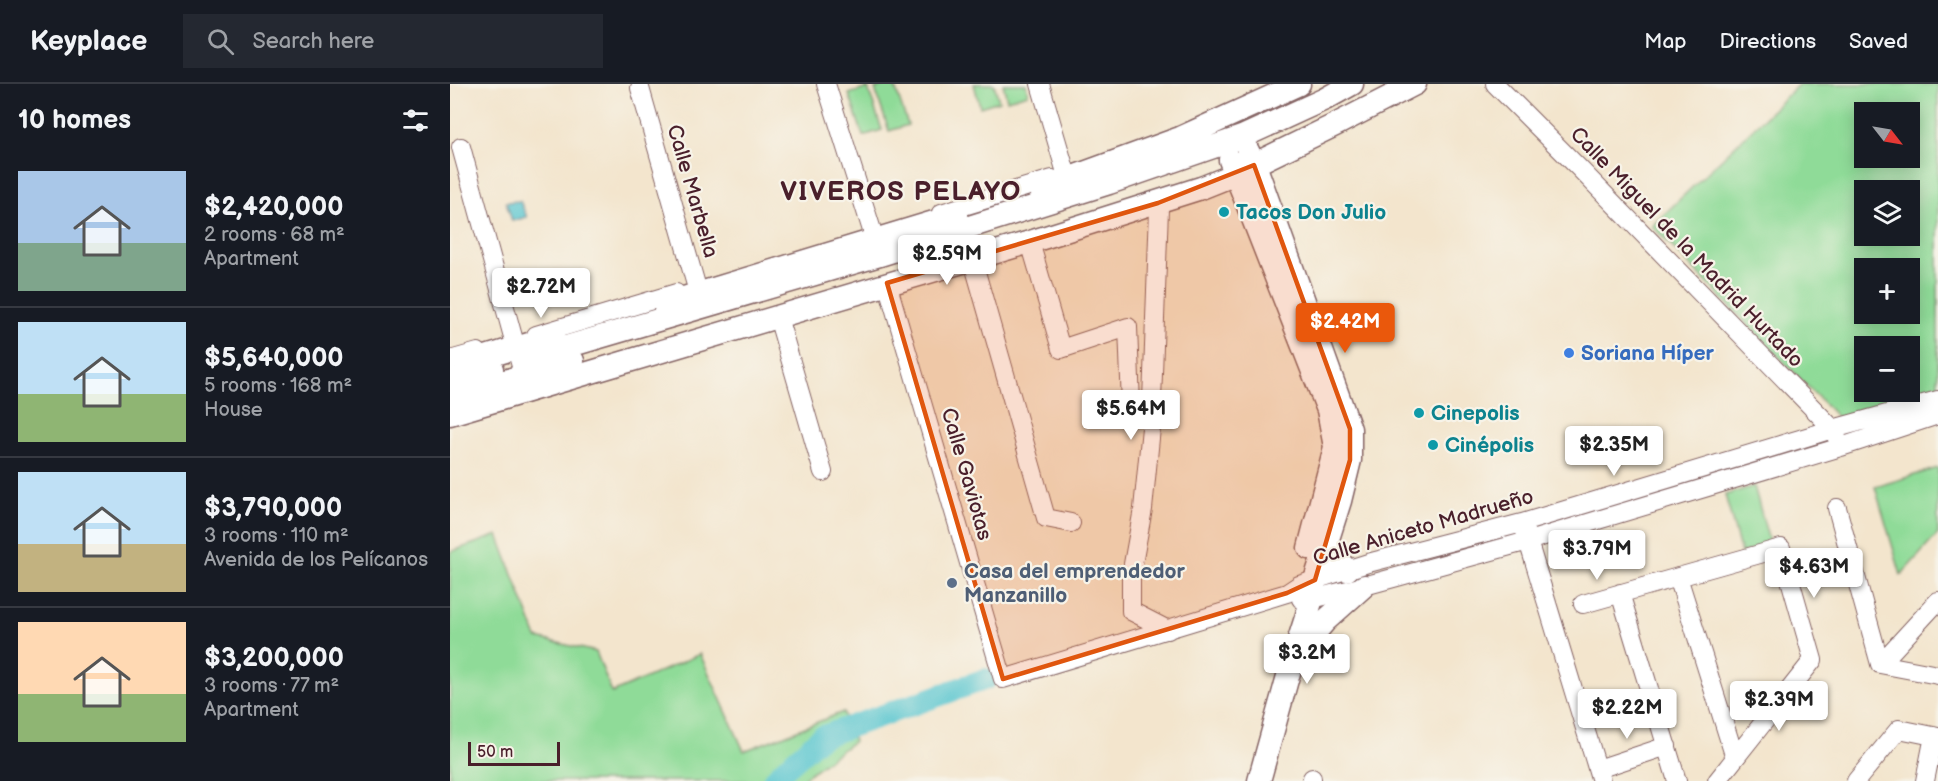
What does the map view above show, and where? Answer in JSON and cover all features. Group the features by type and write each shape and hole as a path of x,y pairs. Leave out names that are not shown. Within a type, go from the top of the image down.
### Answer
{"main road":[{"path":"450,398 520,363 643,310 880,255 1180,138 1299,84"},
{"path":"450,367 520,363 574,377 1158,203 1200,189 1239,155 1352,84"},
{"path":"574,377 633,346 800,298 1189,178 1394,84"},
{"path":"450,414 520,363 700,296 874,238 1068,183 1109,183 1239,155 1415,84"},
{"path":"1222,119 1239,155 1350,429 1350,460 1327,541 1302,591 1293,658 1259,781"},
{"path":"1109,183 1180,138"},
{"path":"1239,155 1328,410 1335,447 1302,591 1245,781"},
{"path":"450,380 520,363 703,338"},
{"path":"1327,541 1335,557 1347,570"},
{"path":"1293,658 1325,621 1364,586"}],"street":[{"path":"826,84 874,238"},
{"path":"1040,84 1068,183 1281,84"},
{"name":"Calle Miguel de la Madrid Hurtado","path":"1495,84 1833,429 1841,447"},
{"name":"Calle Marbella","path":"640,87 700,296"},
{"path":"450,360 520,363 461,147"},
{"path":"1158,203 1151,428 1143,509 1131,575 1131,611 1168,630 1302,591"},
{"path":"1030,242 1061,349 1128,327 1131,405"},
{"path":"972,258 1046,518 1071,523"},
{"name":"Calle Gaviotas","path":"888,283 1003,679 1168,630"},
{"path":"778,317 823,472"},
{"name":"Calle Aniceto Madrueño","path":"1302,591 1347,570 1522,523 1833,429 1938,400"},
{"name":"Calle Aniceto Madrueño","path":"1302,591 1364,586 1528,541 1841,447 1938,415"},
{"path":"1837,508 1880,664"},
{"path":"1522,523 1600,775 1667,746"},
{"path":"1583,604 1781,549 1813,660 1717,781"},
{"path":"1678,577 1735,758"},
{"path":"1620,593 1677,781"},
{"path":"1880,664 1938,601"},
{"path":"1880,664 1938,675"},
{"path":"1856,781 1899,729 1936,736 1925,781"}],"highlighted area":[{"path":"1254,165 1350,429 1350,460 1315,580 1287,593 1003,679 887,283 1158,203"}],"green space":[{"path":"894,84 908,125 889,131 875,89"},
{"path":"974,84 994,84 999,101 980,107"},
{"path":"1003,84 1026,84 1028,94 1007,100"},
{"path":"1799,84 1938,84 1938,393 1920,398 1920,336 1854,336 1854,402 1907,402 1841,421 1652,226"},
{"path":"868,88 882,130 863,136 849,94"},
{"path":"1938,468 1938,534 1901,575 1875,487"},
{"path":"1754,486 1770,545 1741,553 1725,495"},
{"path":"498,535 537,638 596,652 612,693 700,654 744,751 843,712 854,741 805,777 803,781 450,781 450,552"}],"water":[{"path":"520,201 527,217 512,221 506,202"}],"waterway":[{"path":"773,781 821,737 986,679"}],"place":[{"name":"Tacos Don Julio","path":"1224,212"},
{"name":"Soriana Híper","path":"1569,353"},
{"name":"Cinepolis","path":"1419,413"},
{"name":"Cinépolis","path":"1433,445"},
{"name":"Casa del emprendedor Manzanillo","path":"952,583"}],"district":[{"name":"VIVEROS PELAYO","path":"901,191"}]}
